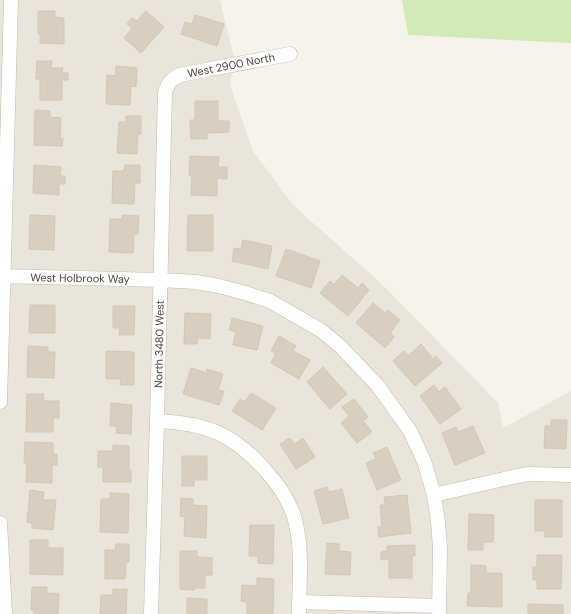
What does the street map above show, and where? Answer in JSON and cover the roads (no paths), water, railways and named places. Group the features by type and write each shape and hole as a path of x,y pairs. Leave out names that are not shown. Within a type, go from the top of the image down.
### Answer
{"street":[{"path":"0,402 2,276 11,0"},
{"name":"West 2900 North","path":"174,78 180,75 290,54"},
{"name":"North 3480 West","path":"151,614 165,93 170,82 174,78"},
{"name":"West Holbrook Way","path":"2,276 196,282 219,286 270,301 322,331 341,347 378,386 410,431 424,461 434,496 438,522 440,548 439,610"},
{"path":"157,421 184,423 216,432 233,441 275,481 288,501 298,532 300,557 299,608 439,610"},
{"path":"434,496 529,474 571,475"},
{"path":"0,523 5,614"}]}
